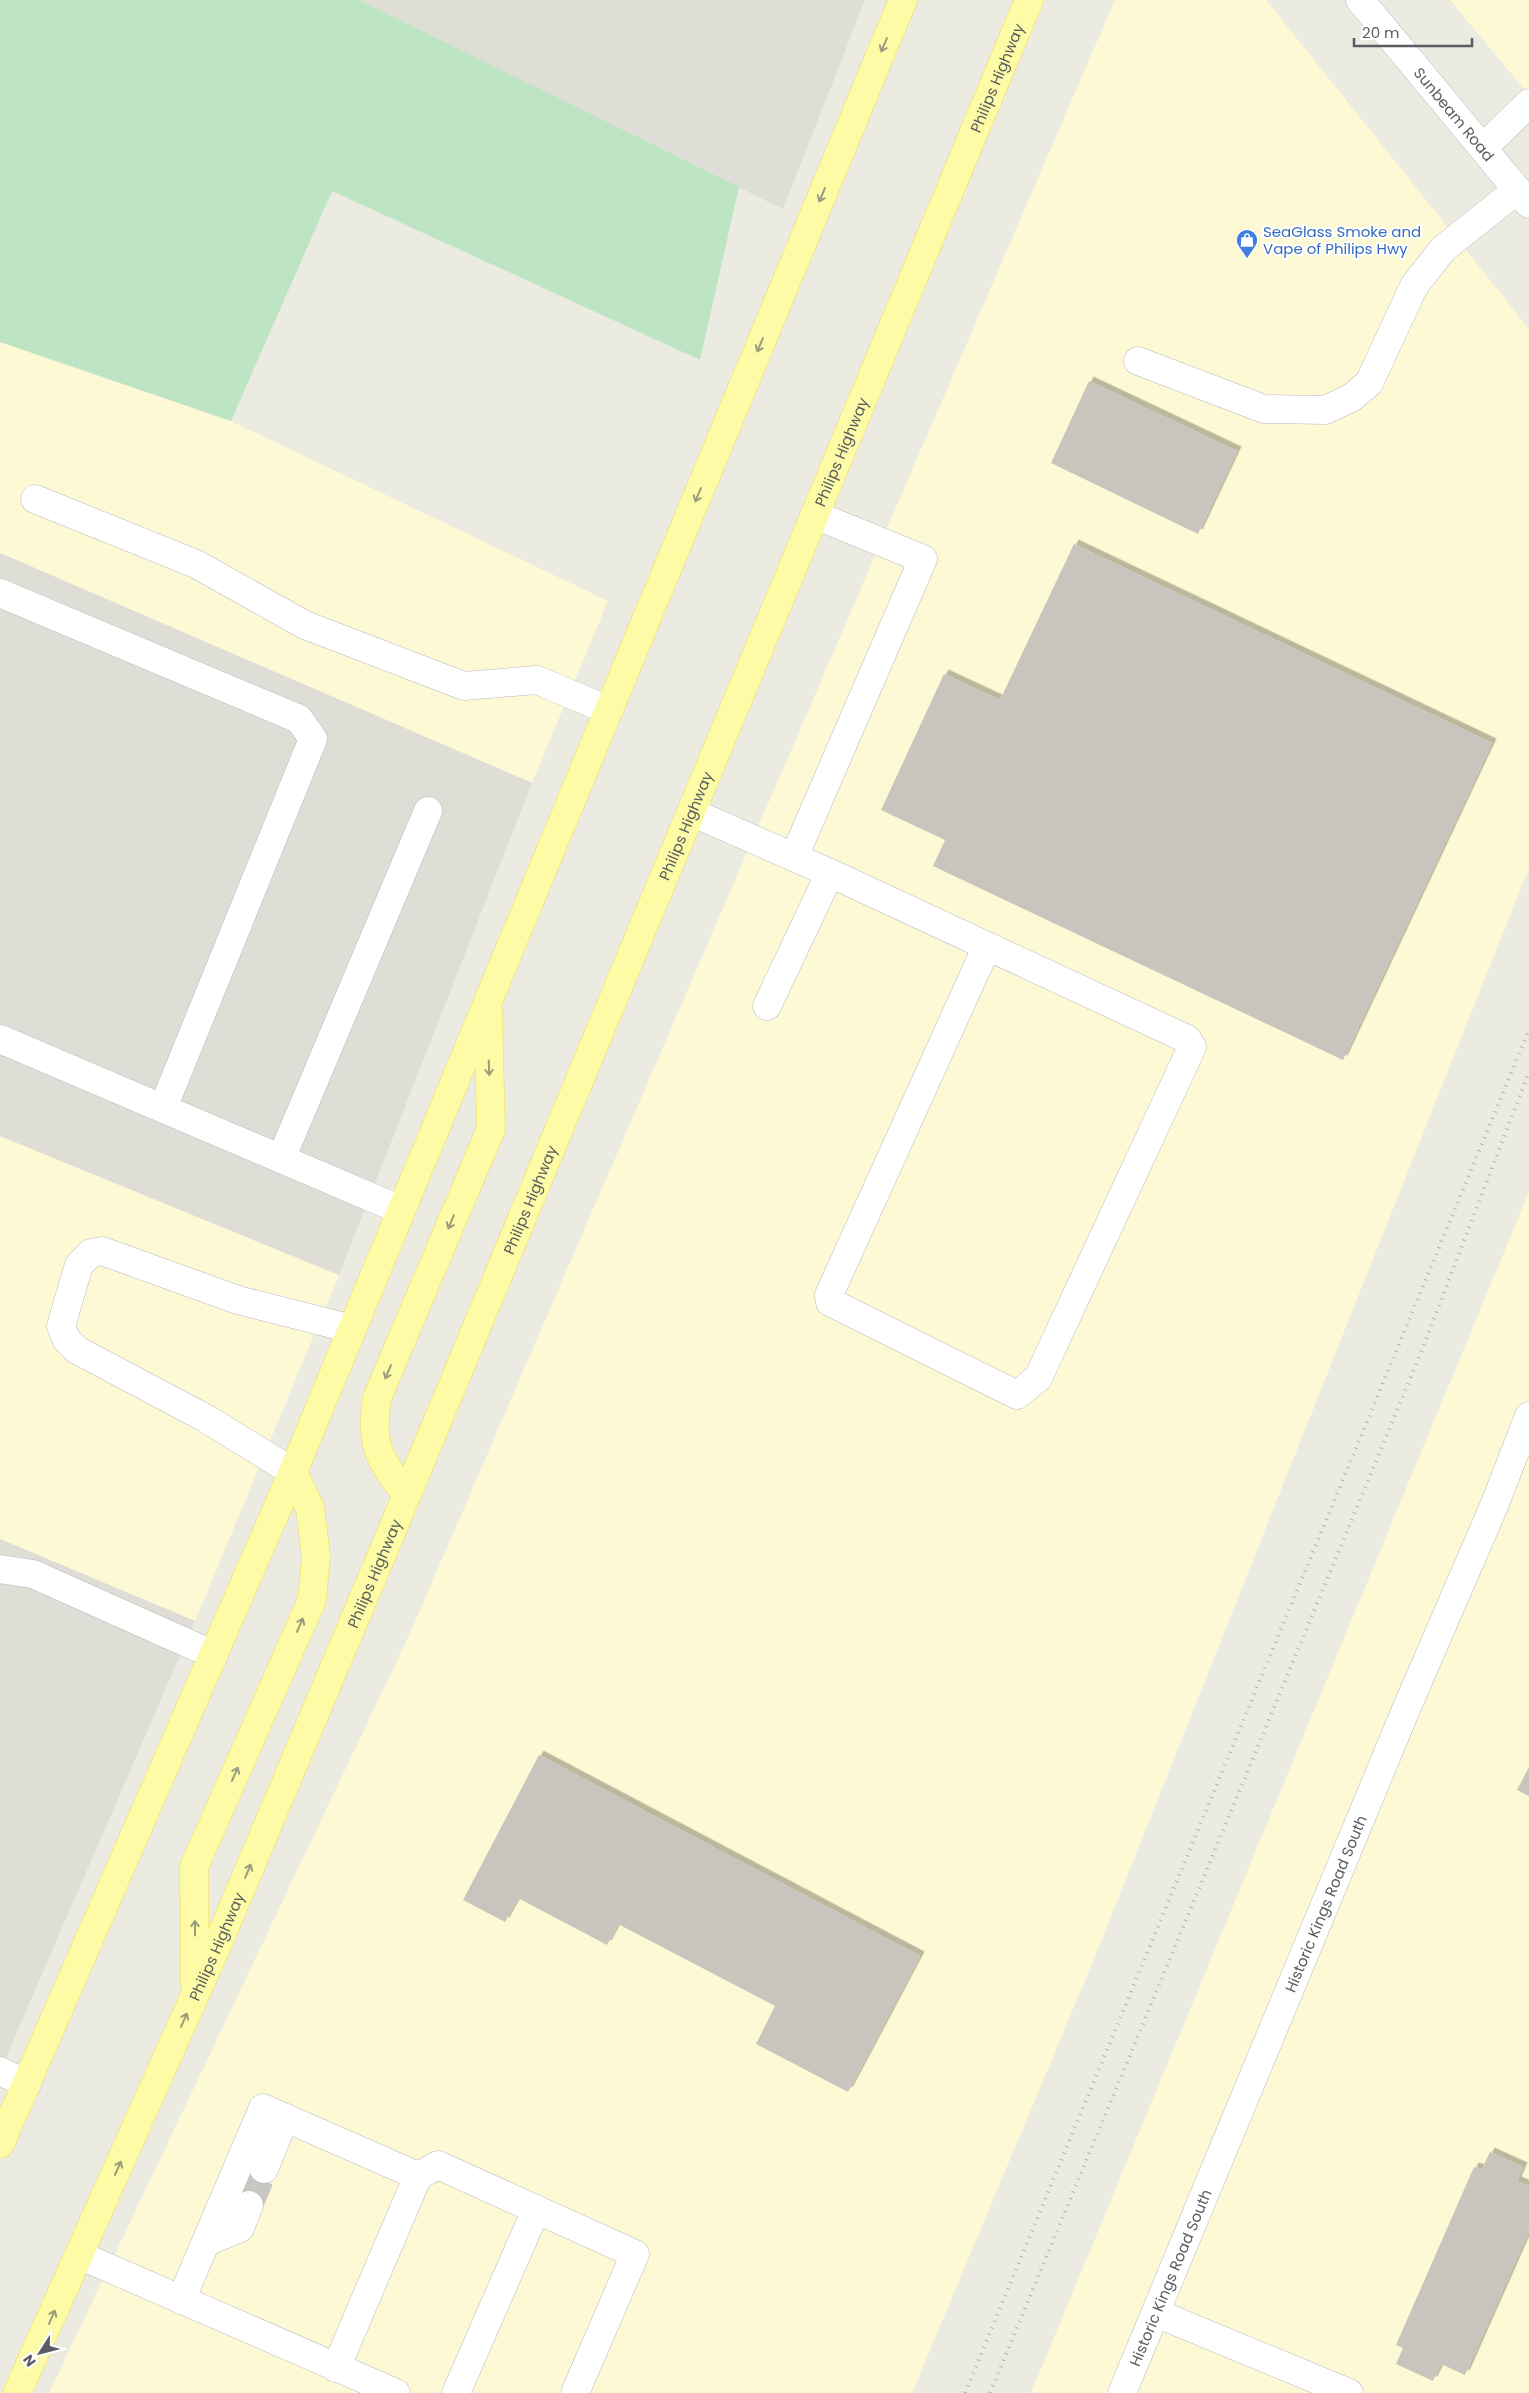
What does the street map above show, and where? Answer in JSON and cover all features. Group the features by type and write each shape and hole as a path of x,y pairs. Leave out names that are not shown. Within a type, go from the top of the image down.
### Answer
{"main road":[{"path":"0,2144 293,1472 903,0"},
{"name":"Philips Highway","path":"17,2393 195,1994 407,1494 1030,0"},
{"path":"407,1494 385,1468 376,1446 374,1416 377,1398 491,1129 488,1001"},
{"path":"195,1994 194,1867 312,1600 316,1556 310,1508 293,1472"}],"street":[{"name":"Sunbeam Road","path":"1360,0 1523,197"},
{"path":"1483,148 1529,103"},
{"path":"1138,361 1264,409 1325,410 1351,398 1370,383 1414,286 1443,249 1523,197"},
{"path":"34,500 196,564 305,625 464,686 537,680 608,710"},
{"path":"794,857 923,559 815,515"},
{"path":"0,593 299,720 313,739 163,1108"},
{"path":"281,1159 428,811"},
{"path":"691,812 830,873 987,946 1187,1039 1192,1047 1038,1378 1017,1395 830,1302 829,1295 987,946"},
{"path":"767,1006 830,873"},
{"path":"0,1038 401,1210"},
{"path":"293,1472 207,1419 77,1350 66,1339 61,1326 79,1265 91,1253 102,1251 238,1300 352,1329"},
{"name":"Historic Kings Road South","path":"1122,2393 1407,1707 1494,1506 1529,1416"},
{"path":"0,1568 33,1574 214,1655"},
{"path":"0,2071 27,2084"},
{"path":"181,2300 263,2108 418,2176"},
{"path":"264,2169 285,2118"},
{"path":"336,2368 418,2176 438,2165 635,2254 575,2393"},
{"path":"206,2242 240,2228 249,2205"},
{"path":"456,2393 536,2210"},
{"path":"79,2255 396,2393"},
{"path":"1156,2313 1349,2393"}],"shaded area":[{"path":"359,0 865,0 783,209"},
{"path":"1115,0 1266,0 1529,329 1529,868 1092,1964 912,2393 49,2393 411,1631"},
{"path":"1450,0 1529,0 1529,95"},
{"path":"0,342 231,421 608,601 532,783 0,553"},
{"path":"0,553 532,783 339,1275 0,1136"},
{"path":"0,1136 339,1275 195,1621 0,1539"},
{"path":"1529,1192 1529,2393 1031,2393"},
{"path":"0,1539 195,1621 0,2071"}],"green space":[{"path":"0,0 359,0 739,187 700,360 332,191 231,421 0,342"}],"building":[{"path":"1089,381 1237,451 1198,534 1051,463"},
{"path":"1074,544 1492,743 1343,1060 933,866 945,840 881,810 944,674 1000,700"},
{"path":"539,1755 920,1956 848,2092 756,2044 775,2006 618,1924 607,1945 518,1898 505,1922 463,1900"},
{"path":"1529,1767 1529,1796 1517,1790"},
{"path":"1490,2152 1523,2167 1517,2181 1529,2186 1529,2231 1465,2375 1441,2364 1433,2381 1396,2364 1403,2348 1396,2345 1474,2167 1482,2169"}],"tunnel":[{"path":"249,2205 264,2169"}],"railway":[{"path":"965,2393 1529,1030"},
{"path":"990,2393 1420,1355 1529,1072"}],"place":[{"name":"SeaGlass Smoke and Vape of Philips Hwy","path":"1247,259"}]}
